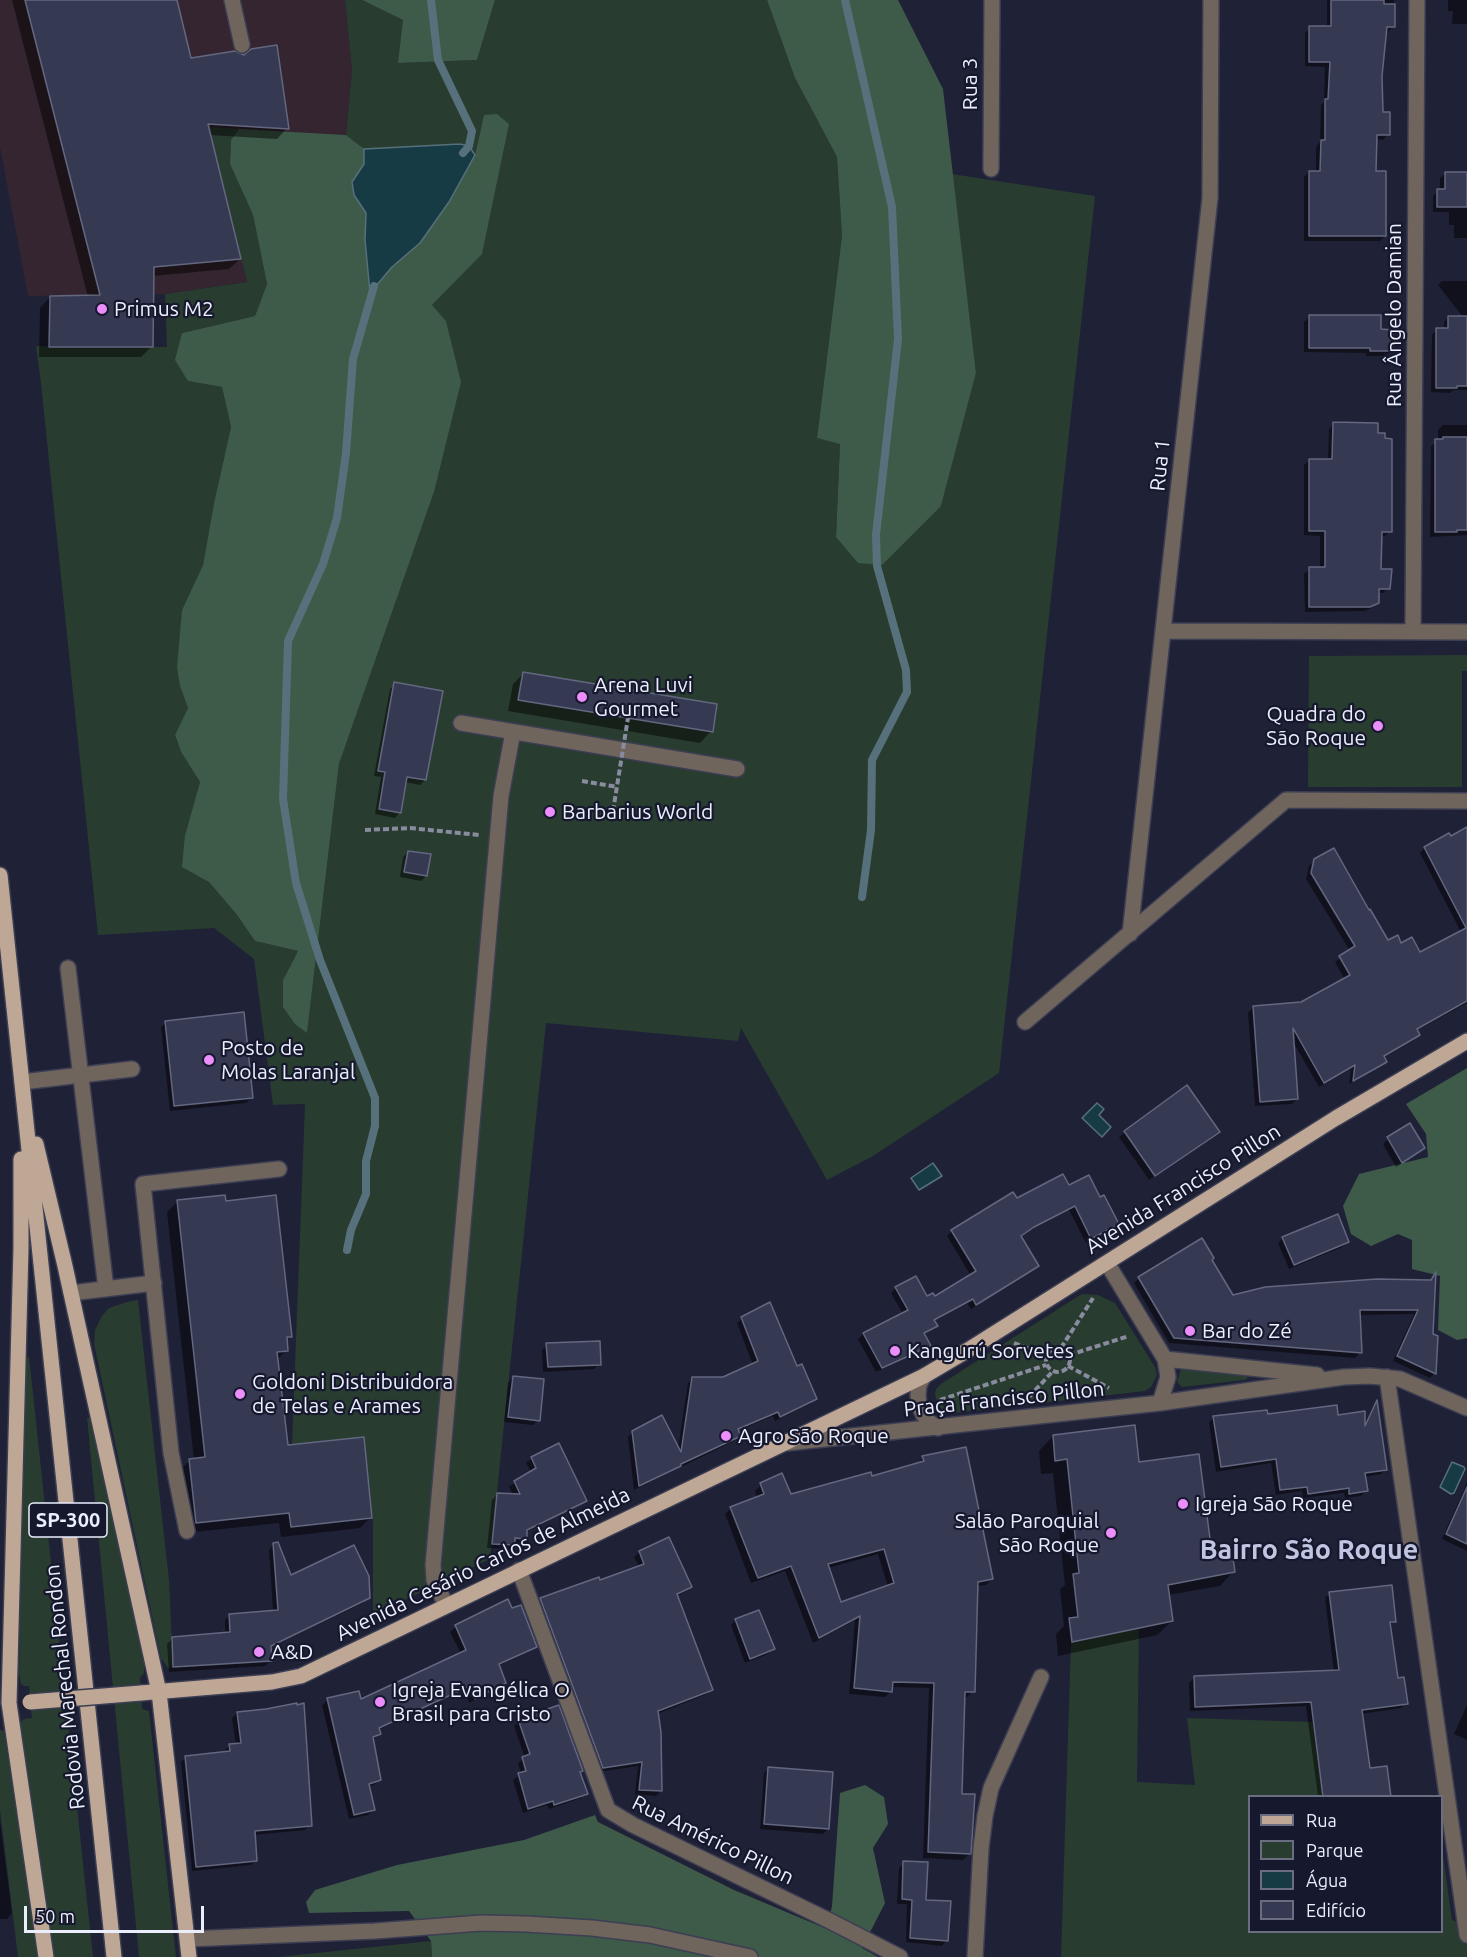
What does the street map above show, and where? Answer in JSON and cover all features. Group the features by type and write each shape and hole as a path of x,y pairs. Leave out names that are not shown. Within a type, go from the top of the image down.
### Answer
{"main road":[{"name":"Rodovia Marechal Rondon","path":"0,875 114,1957"},
{"name":"Avenida Francisco Pillon","path":"924,1376 1335,1118 1467,1041"},
{"path":"22,1083 159,1692 189,1957"},
{"path":"22,1083 21,1248 4,1704 46,1957"},
{"name":"Avenida Cesário Carlos de Almeida","path":"4,1704 293,1679 924,1376"}],"street":[{"path":"232,0 242,45"},
{"name":"Rua 3","path":"991,169 992,0"},
{"name":"Rua 1","path":"1130,934 1210,198 1211,0"},
{"name":"Rua Ângelo Damian","path":"1413,631 1417,0"},
{"path":"1163,631 1467,632"},
{"path":"461,723 737,769"},
{"path":"446,1605 434,1580 433,1565 501,796 513,732"},
{"path":"1025,1022 1286,800 1467,801"},
{"path":"69,968 106,1289"},
{"path":"22,1083 132,1069"},
{"path":"186,1531 171,1453 143,1184 279,1169"},
{"path":"1107,1263 1165,1359 1168,1377 1160,1403"},
{"path":"71,1293 154,1283"},
{"path":"1165,1359 1341,1377 1387,1377 1415,1384 1467,1408"},
{"path":"924,1376 919,1385 919,1405 929,1422 938,1428"},
{"name":"Praça Francisco Pillon","path":"780,1444 1160,1403 1341,1377"},
{"path":"1387,1377 1467,1935"},
{"name":"Rua Américo Pillon","path":"519,1570 608,1810 633,1825 900,1957"},
{"path":"975,1957 985,1816 992,1788 1041,1677"},
{"path":"188,1939 375,1931 481,1923 526,1924 592,1928 650,1935 750,1957"}],"path":[{"path":"613,811 628,718"},
{"path":"582,781 617,787"},
{"path":"365,830 410,828 498,837"},
{"path":"1060,1348 1093,1298"},
{"path":"1069,1355 1130,1335"},
{"path":"1013,1343 1047,1355"},
{"path":"1060,1348 1069,1355 1068,1366 1061,1372 1053,1371 1047,1365 1047,1355 1052,1349 1060,1348"},
{"path":"940,1400 1047,1365"},
{"path":"1068,1366 1113,1390"},
{"path":"1027,1400 1053,1371"}],"shaded area":[{"path":"0,0 345,0 352,70 346,135 209,128 247,282 165,294 28,296 0,147"},
{"path":"362,0 495,0 477,60 398,63 403,20"},
{"path":"767,0 898,0 943,89 976,373 941,506 882,565 858,563 836,537 840,444 817,438 842,236 837,157 795,78"},
{"path":"497,114 509,124 482,254 432,305 446,321 461,382 434,492 339,764 307,1033 295,1024 283,1007 283,980 298,951 255,941 209,882 182,867 185,835 200,782 181,752 175,735 188,708 180,686 177,667 182,610 203,565 231,427 222,387 188,381 175,360 182,333 255,316 267,284 253,215 230,164 231,140 239,129 346,135 364,149 364,163 354,195 366,213 365,240 371,292 392,267 420,243 449,202 475,155 484,115"},
{"path":"1467,1068 1467,1338 1457,1340 1438,1330 1440,1276 1412,1269 1412,1240 1398,1234 1371,1246 1351,1234 1343,1206 1359,1174 1428,1157 1426,1134 1406,1104"},
{"path":"865,1785 884,1797 888,1824 873,1848 885,1903 862,1948 878,1957 432,1957 431,1941 409,1911 309,1913 306,1902 315,1890 397,1865 524,1840 595,1815 598,1822 734,1890 827,1929 832,1906 840,1793"}],"green space":[{"name":"Barbarius World","path":"345,0 362,0 403,20 399,63 477,60 495,0 767,0 795,78 837,157 842,236 817,438 840,443 836,537 941,506 976,373 952,174 1095,196 999,1073 873,1156 827,1180 741,1028 738,1041 546,1023 490,1559 373,1615 373,1523 364,1437 292,1444 305,1104 273,1105 254,959 214,928 98,935 36,346 167,347 165,294 247,282 209,127 239,129 231,140 230,164 253,215 267,284 255,316 182,333 188,381 222,387 231,427 203,565 182,610 180,686 188,708 175,736 181,752 200,782 185,835 209,882 255,941 298,951 283,980 307,1032 339,764 434,492 432,305 482,253 484,115 475,155 365,240 366,213 352,182 364,164 364,150 346,135 352,70"},
{"path":"1467,655 1467,671 1462,671 1462,787 1308,787 1309,656"},
{"path":"1084,1294 1098,1295 1115,1303 1155,1367 1157,1375 1151,1387 1145,1391 954,1413 946,1412 939,1407 935,1395 936,1389 941,1384"},
{"path":"138,1300 169,1580 173,1667 168,1668 161,1658 94,1344 95,1330 109,1308"},
{"path":"29,1356 93,1957 53,1957 19,1724 24,1719 32,1718 29,1686 21,1684 19,1674 24,1393 26,1359"},
{"path":"1181,1369 1245,1375 1248,1378 1182,1387 1177,1382"},
{"path":"92,1417 144,1663 144,1673 140,1678 142,1709 149,1711 176,1957 139,1957 87,1418"},
{"path":"1139,1628 1137,1782 1195,1785 1187,1718 1313,1722 1323,1795 1248,1795 1248,1933 1443,1933 1443,1856 1452,1920 1467,1925 1467,1957 1061,1957 1071,1642"},
{"path":"0,1730 4,1731 39,1957 18,1957 0,1810"},
{"path":"431,1941 432,1957 278,1957"}],"water":[{"path":"460,144 469,146 475,155 449,202 420,243 392,267 370,293 365,240 366,213 354,195 352,182 364,164 364,149"},
{"path":"1097,1103 1104,1109 1099,1115 1111,1127 1102,1137 1082,1118"},
{"path":"933,1163 942,1176 919,1190 911,1178"},
{"path":"1452,1462 1465,1469 1454,1493 1451,1494 1440,1487"}],"building":[{"path":"25,0 177,0 191,58 235,51 244,55 251,49 277,45 289,129 208,124 241,259 154,267 153,347 49,347 50,296 100,295"},
{"path":"1331,0 1384,0 1384,4 1395,4 1395,27 1387,27 1382,76 1383,112 1390,112 1390,135 1377,135 1376,171 1386,171 1386,236 1309,236 1309,171 1320,171 1321,140 1325,140 1325,99 1328,99 1330,62 1309,62 1309,26 1331,26"},
{"path":"1445,172 1467,172 1467,207 1437,207 1437,189 1445,189"},
{"path":"1309,315 1381,315 1381,329 1393,330 1393,351 1370,351 1370,348 1309,348"},
{"path":"1448,316 1467,316 1467,386 1436,388 1436,328 1448,328"},
{"path":"1333,422 1378,423 1378,433 1385,433 1385,438 1392,439 1392,532 1382,532 1381,569 1392,569 1390,589 1379,589 1379,603 1370,607 1309,607 1309,567 1325,567 1325,531 1309,531 1309,459 1332,459"},
{"path":"1443,437 1467,437 1467,530 1435,532 1435,439 1443,439"},
{"path":"523,672 717,704 713,732 518,700"},
{"path":"394,682 443,691 426,780 407,777 401,813 379,809 385,772 378,771"},
{"path":"1467,827 1467,1001 1417,1029 1420,1035 1384,1056 1387,1062 1353,1081 1355,1065 1324,1083 1293,1028 1298,1099 1260,1102 1253,1006 1301,1002 1350,975 1339,956 1355,946 1311,873 1314,859 1334,848 1388,940 1398,935 1401,943 1412,937 1420,952 1466,928 1424,847 1449,833 1451,836"},
{"path":"408,851 431,854 427,876 404,872"},
{"name":"Posto de Molas Laranjal","path":"244,1012 253,1098 174,1106 165,1021"},
{"path":"1187,1085 1220,1132 1155,1176 1124,1131"},
{"path":"1410,1123 1425,1148 1402,1163 1387,1137"},
{"path":"1063,1174 1069,1185 1089,1175 1100,1197 1104,1195 1119,1224 1091,1239 1075,1206 1034,1227 1021,1236 1039,1266 976,1305 973,1299 934,1320 938,1326 924,1333 931,1346 882,1368 863,1333 908,1310 895,1287 916,1276 927,1296 933,1293 935,1296 976,1271 951,1230 1013,1192 1017,1198"},
{"name":"Goldoni Distribuidora de Telas e Arames","path":"225,1195 226,1201 276,1195 292,1337 287,1337 288,1351 277,1352 288,1445 364,1437 372,1518 291,1527 289,1513 196,1523 189,1459 205,1457 177,1200"},
{"path":"1338,1214 1349,1242 1294,1265 1282,1237"},
{"path":"1202,1238 1233,1295 1265,1287 1377,1279 1431,1280 1436,1272 1433,1334 1438,1336 1436,1374 1397,1356 1418,1310 1360,1310 1362,1353 1174,1338 1138,1277"},
{"path":"770,1302 797,1366 802,1364 817,1399 780,1417 778,1412 738,1429 741,1436 639,1486 632,1431 662,1415 681,1452 692,1377 723,1377 758,1361 741,1317"},
{"path":"600,1341 601,1365 548,1367 546,1343"},
{"path":"513,1376 544,1379 540,1421 508,1417"},
{"path":"1377,1400 1387,1470 1365,1473 1368,1491 1349,1494 1349,1488 1308,1494 1307,1487 1280,1490 1276,1459 1221,1467 1213,1416 1267,1410 1268,1414 1337,1405 1338,1415 1365,1411 1365,1426"},
{"name":"Salão Paroquial São Roque","path":"1135,1425 1139,1462 1199,1454 1212,1554 1232,1551 1235,1572 1168,1585 1173,1621 1072,1642 1069,1618 1078,1617 1073,1574 1079,1573 1067,1459 1055,1461 1053,1435"},
{"path":"559,1443 587,1501 527,1530 527,1539 515,1538 515,1545 492,1544 497,1493 520,1494 514,1481 536,1468 531,1457"},
{"path":"966,1447 993,1579 978,1582 975,1692 965,1692 962,1794 975,1794 971,1854 928,1852 934,1683 893,1682 892,1692 854,1688 860,1616 819,1638 791,1566 758,1578 730,1507 764,1494 760,1483 782,1473 791,1494 871,1472 872,1476 924,1461 922,1456","holes":["884,1549 894,1583 841,1602 828,1564"]},
{"path":"1467,1487 1467,1544 1446,1534"},
{"path":"669,1537 692,1587 677,1594 713,1690 658,1711 661,1732 662,1791 639,1790 642,1762 603,1768 540,1598 644,1564 639,1551"},
{"path":"278,1542 291,1575 354,1545 369,1576 370,1598 271,1646 272,1661 173,1667 172,1637 230,1632 229,1614 278,1610 273,1543"},
{"path":"1392,1585 1396,1622 1390,1622 1398,1678 1404,1677 1408,1704 1362,1710 1370,1768 1387,1766 1391,1795 1323,1795 1311,1702 1195,1707 1194,1676 1339,1670 1329,1592"},
{"path":"508,1599 512,1608 521,1605 537,1647 499,1664 506,1683 475,1699 470,1686 379,1728 381,1734 373,1737 381,1780 369,1784 375,1810 354,1815 327,1698 359,1691 361,1699 466,1650 455,1625"},
{"path":"759,1610 775,1649 750,1659 735,1619"},
{"path":"297,1703 297,1705 304,1703 312,1826 255,1831 257,1861 196,1867 185,1756 230,1751 229,1744 241,1743 237,1712"},
{"path":"559,1705 583,1771 580,1772 588,1794 554,1805 553,1801 528,1809 518,1773 526,1771 522,1757 530,1754 518,1719"},
{"path":"768,1767 833,1772 829,1829 764,1824"},
{"path":"903,1861 928,1862 926,1900 951,1901 948,1941 910,1938 912,1900 902,1899"}],"waterway":[{"path":"431,0 438,60 472,131 469,146 463,153"},
{"path":"845,0 892,207 898,339 876,535 877,566 906,670 907,692 872,760 871,830 862,897"},
{"path":"347,1250 351,1230 366,1194 366,1161 375,1126 375,1098 320,960 296,883 283,799 288,641 323,564 337,518 346,453 353,359 374,286"}],"place":[{"name":"Primus M2","path":"102,309"},
{"name":"Arena Luvi Gourmet","path":"582,697"},
{"name":"Quadra do São Roque","path":"1378,726"},
{"name":"Barbarius World","path":"550,812"},
{"name":"Posto de Molas Laranjal","path":"209,1060"},
{"name":"Bar do Zé","path":"1190,1331"},
{"name":"Kangurú Sorvetes","path":"895,1351"},
{"name":"Goldoni Distribuidora de Telas e Arames","path":"240,1394"},
{"name":"Agro São Roque","path":"726,1436"},
{"name":"Igreja São Roque","path":"1183,1504"},
{"name":"Salão Paroquial São Roque","path":"1111,1533"},
{"name":"A&D","path":"259,1652"},
{"name":"Igreja Evangélica O Brasil para Cristo","path":"380,1702"}],"district":[{"name":"Bairro São Roque","path":"1309,1550"}]}
